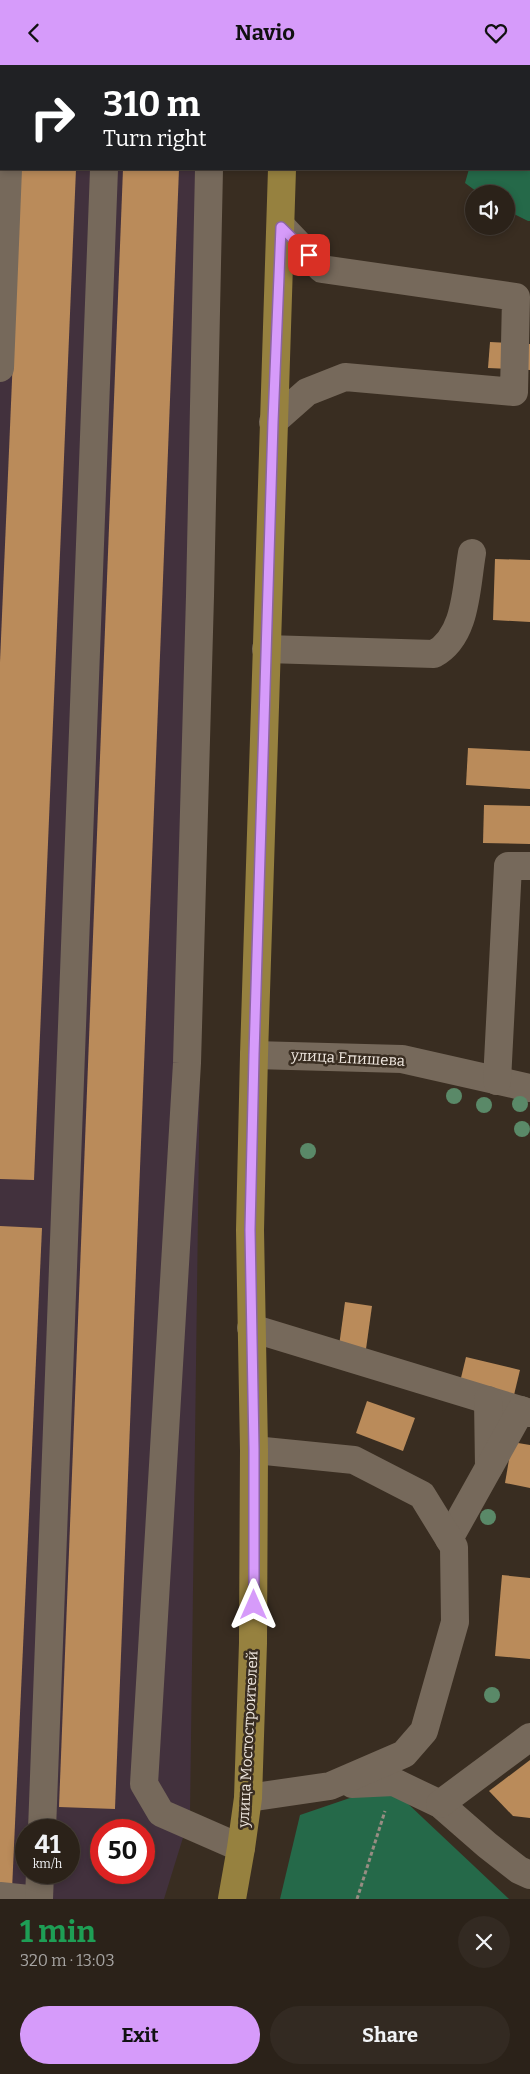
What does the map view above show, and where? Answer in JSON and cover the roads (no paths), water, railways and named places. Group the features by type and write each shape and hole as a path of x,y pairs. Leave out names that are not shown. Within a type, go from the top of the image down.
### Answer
{"main road":[{"name":"улица Мостостроителей","path":"232,1899 248,1798 253,1643 254,1449 250,1230 266,649 282,170"}],"street":[{"path":"0,368 8,170"},
{"path":"42,1819 104,170"},
{"path":"209,170 187,1063 144,1783 161,1813 241,1848"},
{"path":"273,422 307,392 345,377 514,392 516,297 322,269 281,227"},
{"path":"266,649 434,654 445,648 460,621 472,553"},
{"path":"498,1081 508,866 530,866"},
{"name":"улица Епишева","path":"254,1055 402,1059 530,1088"},
{"path":"251,1328 526,1411 489,1467 449,1539"},
{"path":"488,1400 489,1467"},
{"path":"254,1449 354,1460 422,1495 454,1547 455,1622 424,1731 404,1754 330,1786"},
{"path":"440,1804 530,1737"},
{"path":"248,1798 330,1786 394,1782 440,1804 519,1870 530,1875"},
{"path":"39,1899 40,1884"},
{"path":"0,1896 30,1899"}]}
